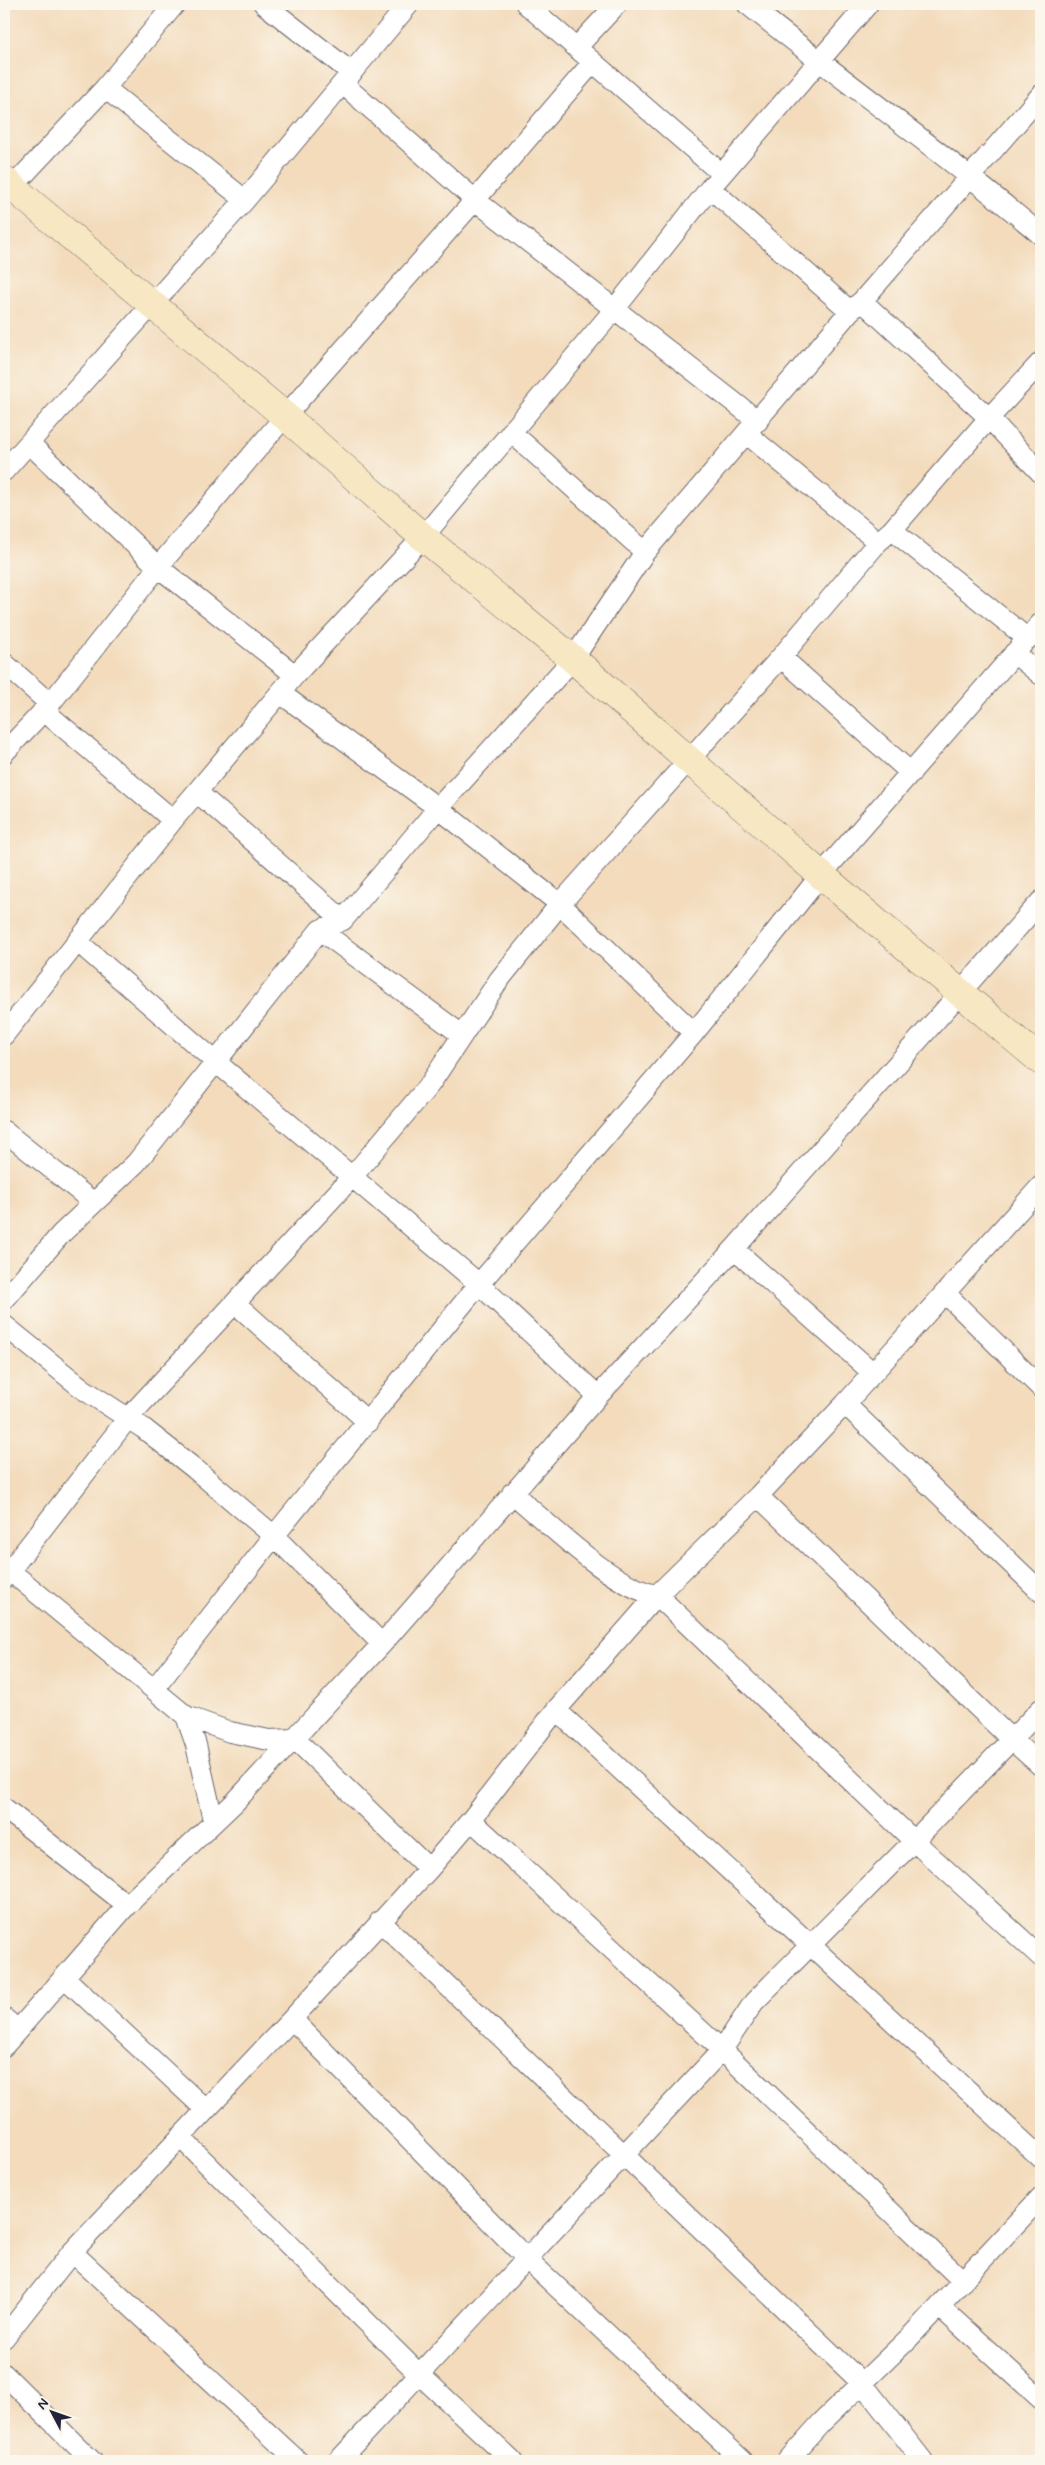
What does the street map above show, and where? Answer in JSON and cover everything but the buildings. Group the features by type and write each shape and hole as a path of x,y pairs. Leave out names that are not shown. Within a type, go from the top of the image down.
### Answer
{"street":[{"path":"175,4 105,88 6,188 285,416 423,537 573,659 820,875 1041,1061"},
{"path":"264,4 348,78 475,200 614,310 752,428 1021,646 1041,675"},
{"path":"4,471 245,200 409,4"},
{"path":"526,4 577,47 716,181 856,306 988,418 1041,473"},
{"path":"577,47 616,4"},
{"path":"747,4 818,61 971,176 1041,235"},
{"path":"4,1035 173,820 198,793 295,675 423,537 614,310 716,181 868,4"},
{"path":"4,752 46,707 158,567 285,416 475,200 593,62"},
{"path":"105,88 245,200"},
{"path":"4,1300 61,1234 136,1163 217,1063 320,930 343,920 438,808 573,659 645,552 856,306 1041,95"},
{"path":"429,1869 295,1738 269,1740 238,1733 186,1716 5,1572 128,1418 352,1177 430,1084 499,980 560,904 781,657 988,418 1041,362"},
{"path":"511,432 645,552"},
{"path":"29,442 158,567 295,675"},
{"path":"154,1689 274,1536 479,1284 694,1033 820,875 1041,623"},
{"path":"781,657 911,773"},
{"path":"4,663 46,707 173,820"},
{"path":"280,693 438,808 560,904 694,1033"},
{"path":"198,793 343,920"},
{"path":"4,2046 11,2024 64,1977 127,1904 213,1820 235,1802 382,1644 598,1396 734,1249 1041,902"},
{"path":"320,930 462,1035"},
{"path":"78,942 217,1063 479,1284 598,1396"},
{"path":"4,1131 94,1203"},
{"path":"4,2338 72,2252 292,2019 429,1869 471,1820 556,1710 657,1595 758,1496 845,1404 1041,1186"},
{"path":"734,1249 873,1373"},
{"path":"945,1293 1041,1388"},
{"path":"236,1304 368,1422"},
{"path":"4,1325 83,1389 128,1418 195,1469 274,1536 382,1644"},
{"path":"845,1404 1041,1592"},
{"path":"512,1493 610,1574 643,1593 657,1595 914,1841 1041,1957"},
{"path":"758,1496 1041,1766"},
{"path":"338,2461 625,2157 722,2050 754,2002 914,1841 1041,1709"},
{"path":"556,1710 811,1943 1041,2158"},
{"path":"186,1716 196,1745 213,1820"},
{"path":"4,1808 127,1904"},
{"path":"471,1820 722,2050 963,2281"},
{"path":"380,1921 862,2383 923,2461"},
{"path":"64,1977 206,2110"},
{"path":"292,2019 528,2260 743,2461"},
{"path":"180,2137 419,2374 512,2461"},
{"path":"787,2461 821,2423 940,2306 1041,2197"},
{"path":"72,2252 298,2461"},
{"path":"940,2306 1041,2399"},
{"path":"4,2374 92,2461"}]}
